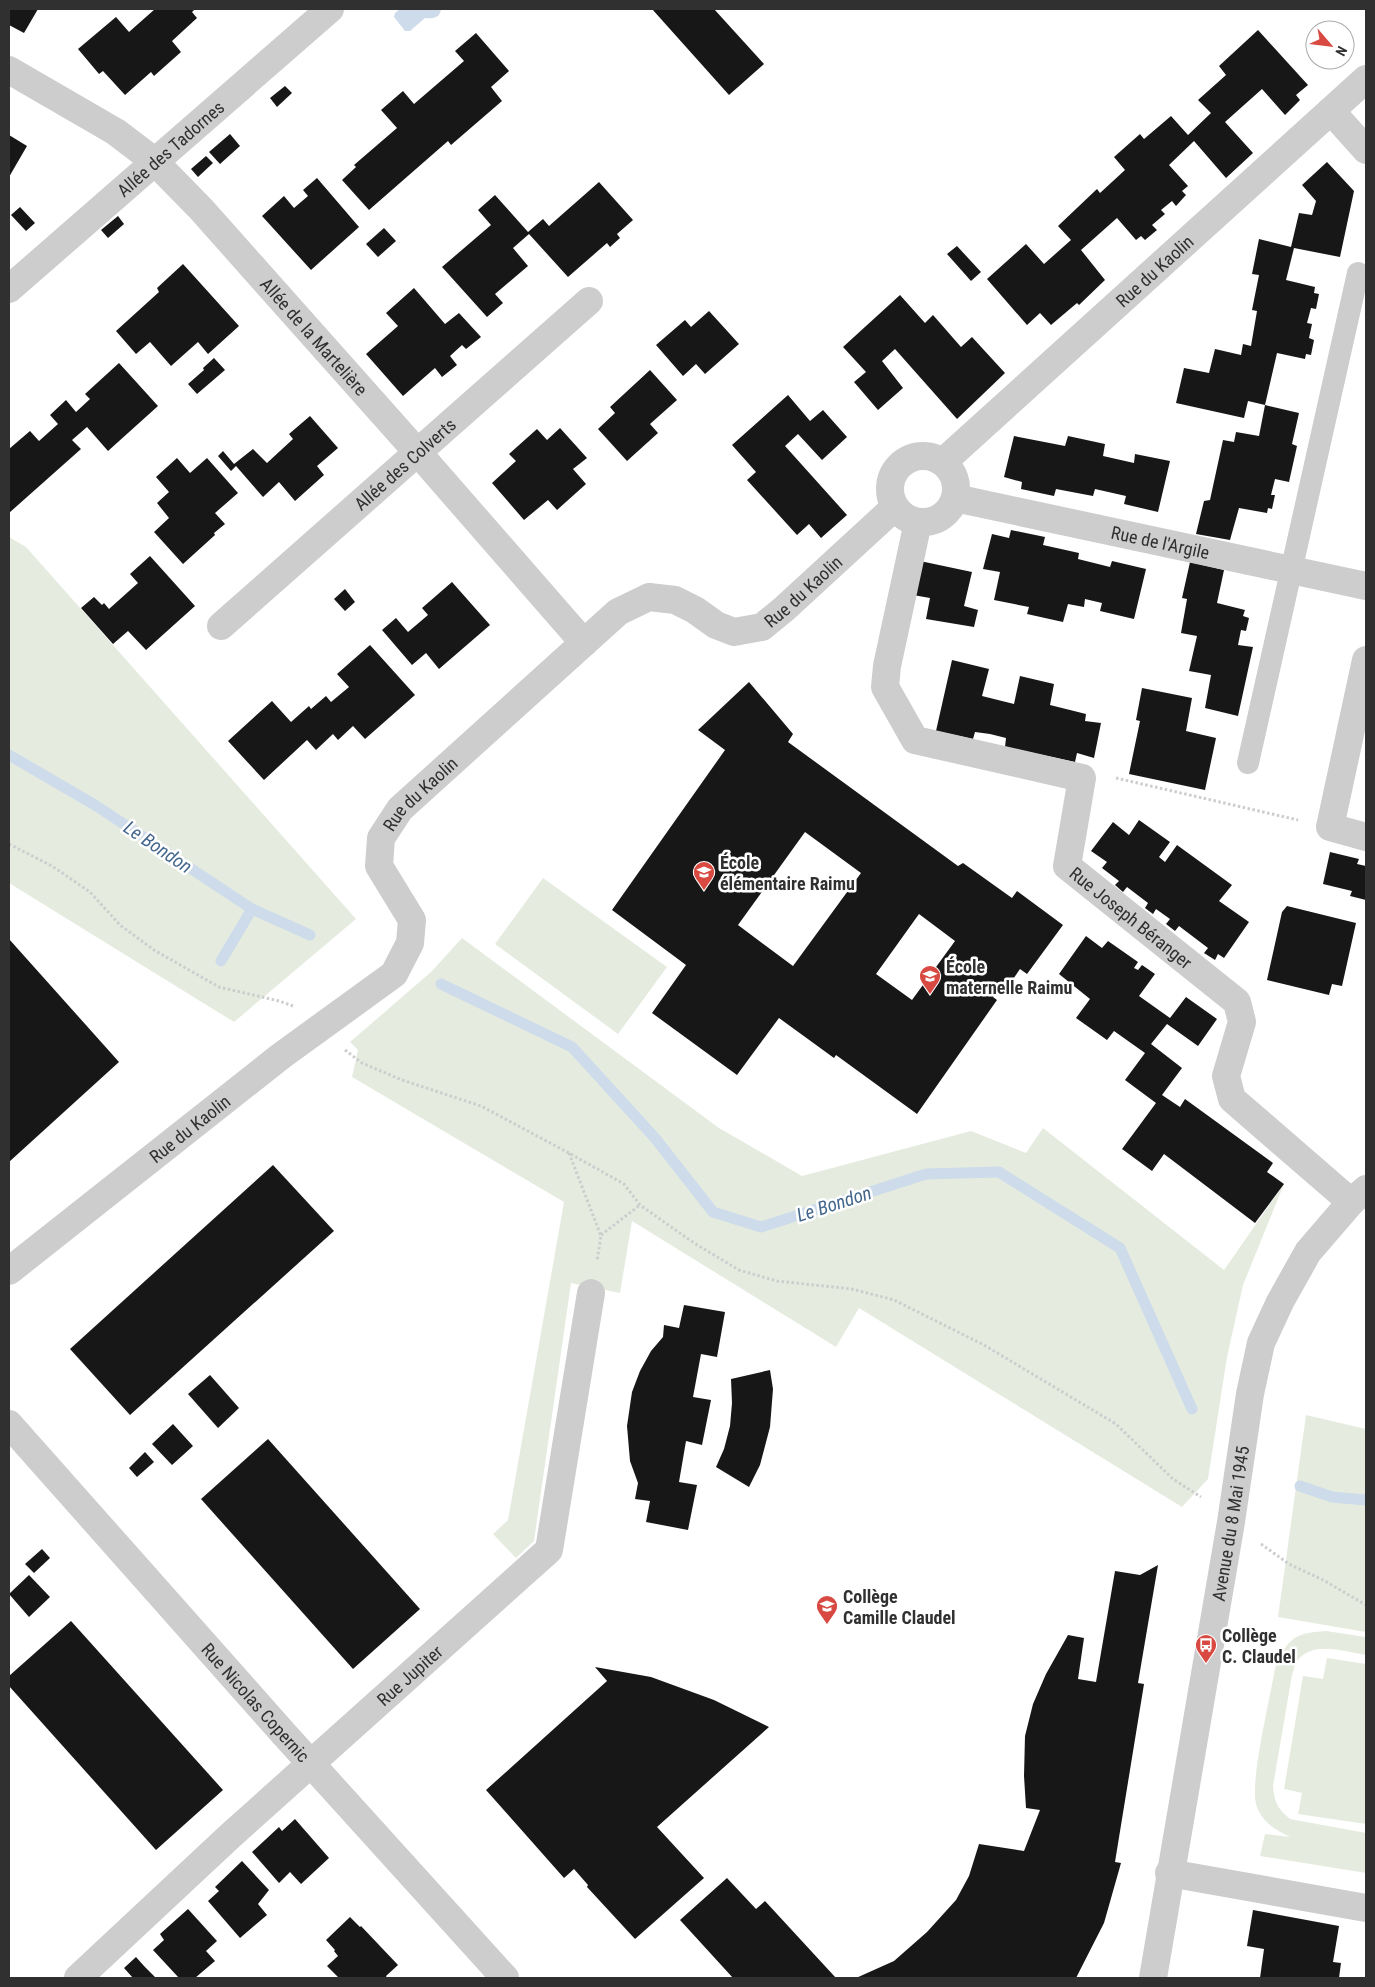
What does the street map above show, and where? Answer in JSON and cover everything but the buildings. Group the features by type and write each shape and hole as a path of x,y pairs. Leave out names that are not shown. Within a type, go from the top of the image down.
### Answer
{"street":[{"name":"Allée des Tadornes","path":"9,289 330,9"},
{"name":"Allée de la Martelière","path":"9,70 116,132 154,161 201,209 418,452 584,643"},
{"name":"Rue du Kaolin","path":"943,462 1366,79"},
{"path":"1331,111 1366,150"},
{"name":"Allée des Colverts","path":"221,626 589,301"},
{"path":"928,456 943,462 952,472 956,485 955,498 947,513 932,521 918,522 900,513 891,499 891,483 897,467 911,458 928,456"},
{"name":"Rue de l'Argile","path":"955,498 1366,586"},
{"name":"Rue du Kaolin","path":"9,1271 318,1028 394,974 410,943 412,920 379,866 381,838 400,809 618,612 649,597 675,600 695,610 716,625 734,632 762,627 895,507"},
{"path":"918,522 887,666 885,687 915,740 1082,778"},
{"path":"1366,660 1330,827 1366,837"},
{"name":"Rue Joseph Béranger","path":"1082,778 1067,866 1237,1002 1242,1022 1226,1076 1232,1099 1359,1195"},
{"name":"Avenue du 8 Mai 1945","path":"1153,1978 1250,1394 1262,1343 1280,1302 1308,1252 1359,1195"},
{"name":"Rue Jupiter","path":"78,1978 230,1836 549,1550 591,1292"},
{"name":"Rue Nicolas Copernic","path":"9,1424 311,1764 505,1978"},
{"path":"1169,1873 1366,1908"}],"lane":[{"path":"1248,763 1358,272"}],"path":[{"path":"1082,778 1106,776 1330,827"},
{"path":"9,844 52,866 90,892 120,925 154,950 219,987 279,1001 298,1008 318,1028 362,1063 402,1080 480,1106 569,1153 624,1184 640,1205 694,1243 739,1270 777,1281 852,1288 894,1300 984,1345 1116,1424 1173,1479 1200,1497 1232,1511 1288,1564 1325,1581 1366,1605"},
{"path":"569,1153 601,1236 591,1292"},
{"path":"601,1236 640,1205"}],"shaded area":[{"path":"9,537 26,547 356,919 234,1022 9,883"},
{"path":"543,878 667,967 618,1034 495,944"},
{"path":"462,938 719,1128 802,1176 971,1131 1026,1153 1043,1128 1224,1270 1284,1184 1243,1285 1227,1357 1208,1479 1182,1507 859,1308 836,1347 632,1221 620,1293 571,1283 534,1541 516,1558 493,1534 508,1520 564,1202 352,1077 358,1050 350,1042 431,972"},
{"path":"1306,1415 1366,1429 1366,1632 1278,1617"},
{"path":"1326,1631 1366,1637 1366,1655 1340,1650 1321,1649 1312,1650 1304,1654 1297,1661 1292,1675 1273,1786 1277,1805 1290,1819 1366,1833 1366,1873 1260,1856 1265,1834 1290,1837 1266,1822 1257,1807 1255,1796 1255,1781 1261,1740 1275,1668 1284,1650 1293,1639 1306,1633"},
{"path":"1327,1658 1366,1664 1366,1824 1298,1814 1302,1793 1284,1789 1303,1676 1323,1679"}],"water":[{"path":"400,9 441,9 438,16 425,18 410,31 405,31 394,17 395,13"}],"waterway":[{"name":"Le Bondon","path":"9,755 95,805 252,909 310,935"},
{"path":"221,961 252,909"},
{"name":"Le Bondon","path":"441,984 572,1047 655,1138 713,1212 761,1227 926,1174 999,1172 1120,1248 1192,1409"},
{"name":"Le Bondon","path":"1300,1486 1332,1497 1366,1500"}],"place":[{"name":"École élémentaire Raimu","path":"704,891"},
{"name":"École maternelle Raimu","path":"930,995"},
{"name":"Collège Camille Claudel","path":"827,1625"},
{"name":"Collège C. Claudel","path":"1206,1664"}]}
